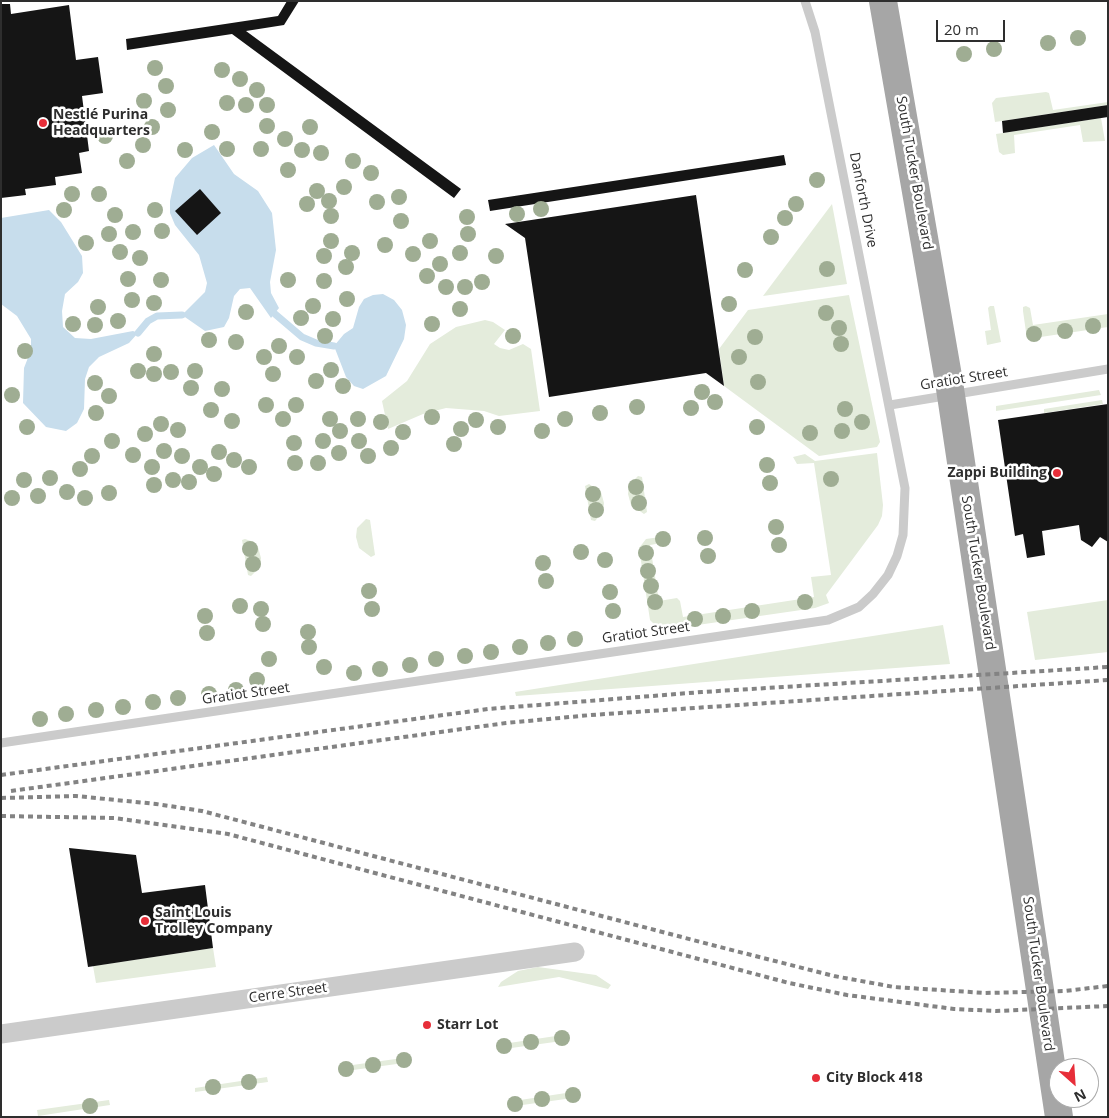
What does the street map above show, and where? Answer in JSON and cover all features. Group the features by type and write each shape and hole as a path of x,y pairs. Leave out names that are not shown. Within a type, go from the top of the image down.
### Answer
{"main road":[{"name":"South Tucker Boulevard","path":"883,1 949,382 1060,1117"}],"street":[{"name":"Cerre Street","path":"1,1034 575,952"}],"lane":[{"name":"Danforth Drive","path":"805,1 815,32 890,405"},
{"name":"Gratiot Street","path":"1,743 828,620 846,614 873,594 888,575 897,556 903,534 905,488 890,405 1108,369"}],"green space":[{"path":"1049,93 1053,110 1108,102 1108,105 995,122 992,103 996,98"},
{"path":"1101,118 1105,141 1083,142 1080,125 1014,135 1015,153 1003,155 999,152 996,134"},
{"path":"832,204 847,284 763,296"},
{"path":"849,295 880,442 877,447 819,456 724,386 719,349 748,310"},
{"path":"994,306 1001,342 987,345 985,331 991,330 988,308"},
{"path":"1023,307 1030,308 1033,325 1108,314 1108,327 1027,339 1023,311"},
{"path":"485,320 493,322 505,330 494,344 500,348 509,350 523,344 531,349 540,411 499,416 484,411 446,408 423,414 388,429 382,401 407,381 430,344 456,327"},
{"path":"1099,390 1101,395 996,411 996,406"},
{"path":"1102,400 1103,404 1044,413 1044,409"},
{"path":"877,453 883,505 882,516 878,525 826,595 829,603 815,608 670,629 655,625 650,620 639,548 646,539 667,536 667,542 650,545 659,601 677,598 680,601 683,617 814,597 811,577 831,575 814,463 797,464 793,457 805,454 815,461"},
{"path":"638,476 642,477 647,512 644,514 631,505 628,494 629,485"},
{"path":"589,484 601,492 604,503 603,512 595,521 591,520 585,486"},
{"path":"366,519 370,520 375,555 371,557 359,548 356,537 357,528"},
{"path":"242,540 254,542 258,547 261,558 260,567 251,576 248,575"},
{"path":"1108,600 1108,652 1035,660 1027,612"},
{"path":"943,625 950,664 516,696 515,692"},
{"path":"213,948 216,967 96,983 93,966"},
{"path":"538,967 596,975 611,985 608,989 559,977 498,987 501,982 518,971"},
{"path":"569,1034 569,1040 497,1050 496,1045"},
{"path":"410,1057 411,1062 339,1072 338,1067"},
{"path":"267,1077 268,1082 195,1092 195,1088"},
{"path":"579,1091 580,1097 508,1107 507,1102"},
{"path":"109,1100 110,1105 38,1116 37,1110"}],"water":[{"path":"214,145 234,174 258,191 272,213 276,250 270,282 271,293 279,308 271,318 250,288 240,289 234,296 229,318 224,327 205,331 182,315 205,292 207,283 199,255 175,225 170,213 170,201 175,178 192,158"},
{"path":"49,210 61,222 82,256 83,273 78,282 65,294 62,311 63,327 75,338 91,339 133,331 138,333 129,343 99,357 89,367 85,379 84,409 77,423 66,431 46,427 23,403 24,368 31,350 31,339 17,316 1,304 1,218"},
{"path":"383,294 394,300 402,310 406,325 404,339 386,376 363,389 354,386 346,377 334,346 344,334 353,328 359,307 364,299 373,295"}],"building":[{"path":"287,1 299,1 284,25 246,31 461,189 454,198 232,34 127,50 126,39 278,16"},
{"name":"Nestlé Purina Headquarters","path":"1,4 10,4 11,14 69,5 76,60 98,57 103,93 82,96 89,151 79,153 82,173 55,177 56,185 25,189 26,195 1,198"},
{"path":"1108,105 1108,117 1003,133 1002,121"},
{"path":"784,155 786,165 490,211 488,200"},
{"path":"200,189 221,213 197,235 175,211"},
{"path":"696,195 724,386 706,373 549,397 525,238 505,224"},
{"name":"Zappi Building","path":"1108,404 1108,542 1100,537 1092,547 1081,540 1079,525 1042,531 1045,555 1027,558 1023,534 1015,536 998,420"},
{"name":"Saint Louis Trolley Company","path":"69,848 136,855 142,893 205,885 213,948 88,967"}],"waterway":[{"path":"275,314 302,337 316,343 334,346"},
{"path":"138,333 148,321 157,316 182,315"}],"railway":[{"path":"1,775 488,709 702,692 1108,667"},
{"path":"11,791 506,723 591,715 1108,680"},
{"path":"1,798 76,796 156,804 202,811 712,945 834,976 894,987 985,993 1064,991 1108,986"},
{"path":"1,816 114,818 228,834 789,983 847,995 954,1009 996,1011 1108,1006"}],"place":[{"name":"Nestlé Purina Headquarters","path":"43,123"},
{"name":"Zappi Building","path":"1057,473"},
{"name":"Saint Louis Trolley Company","path":"145,921"},
{"name":"Starr Lot","path":"427,1025"},
{"name":"City Block 418","path":"816,1078"}]}
